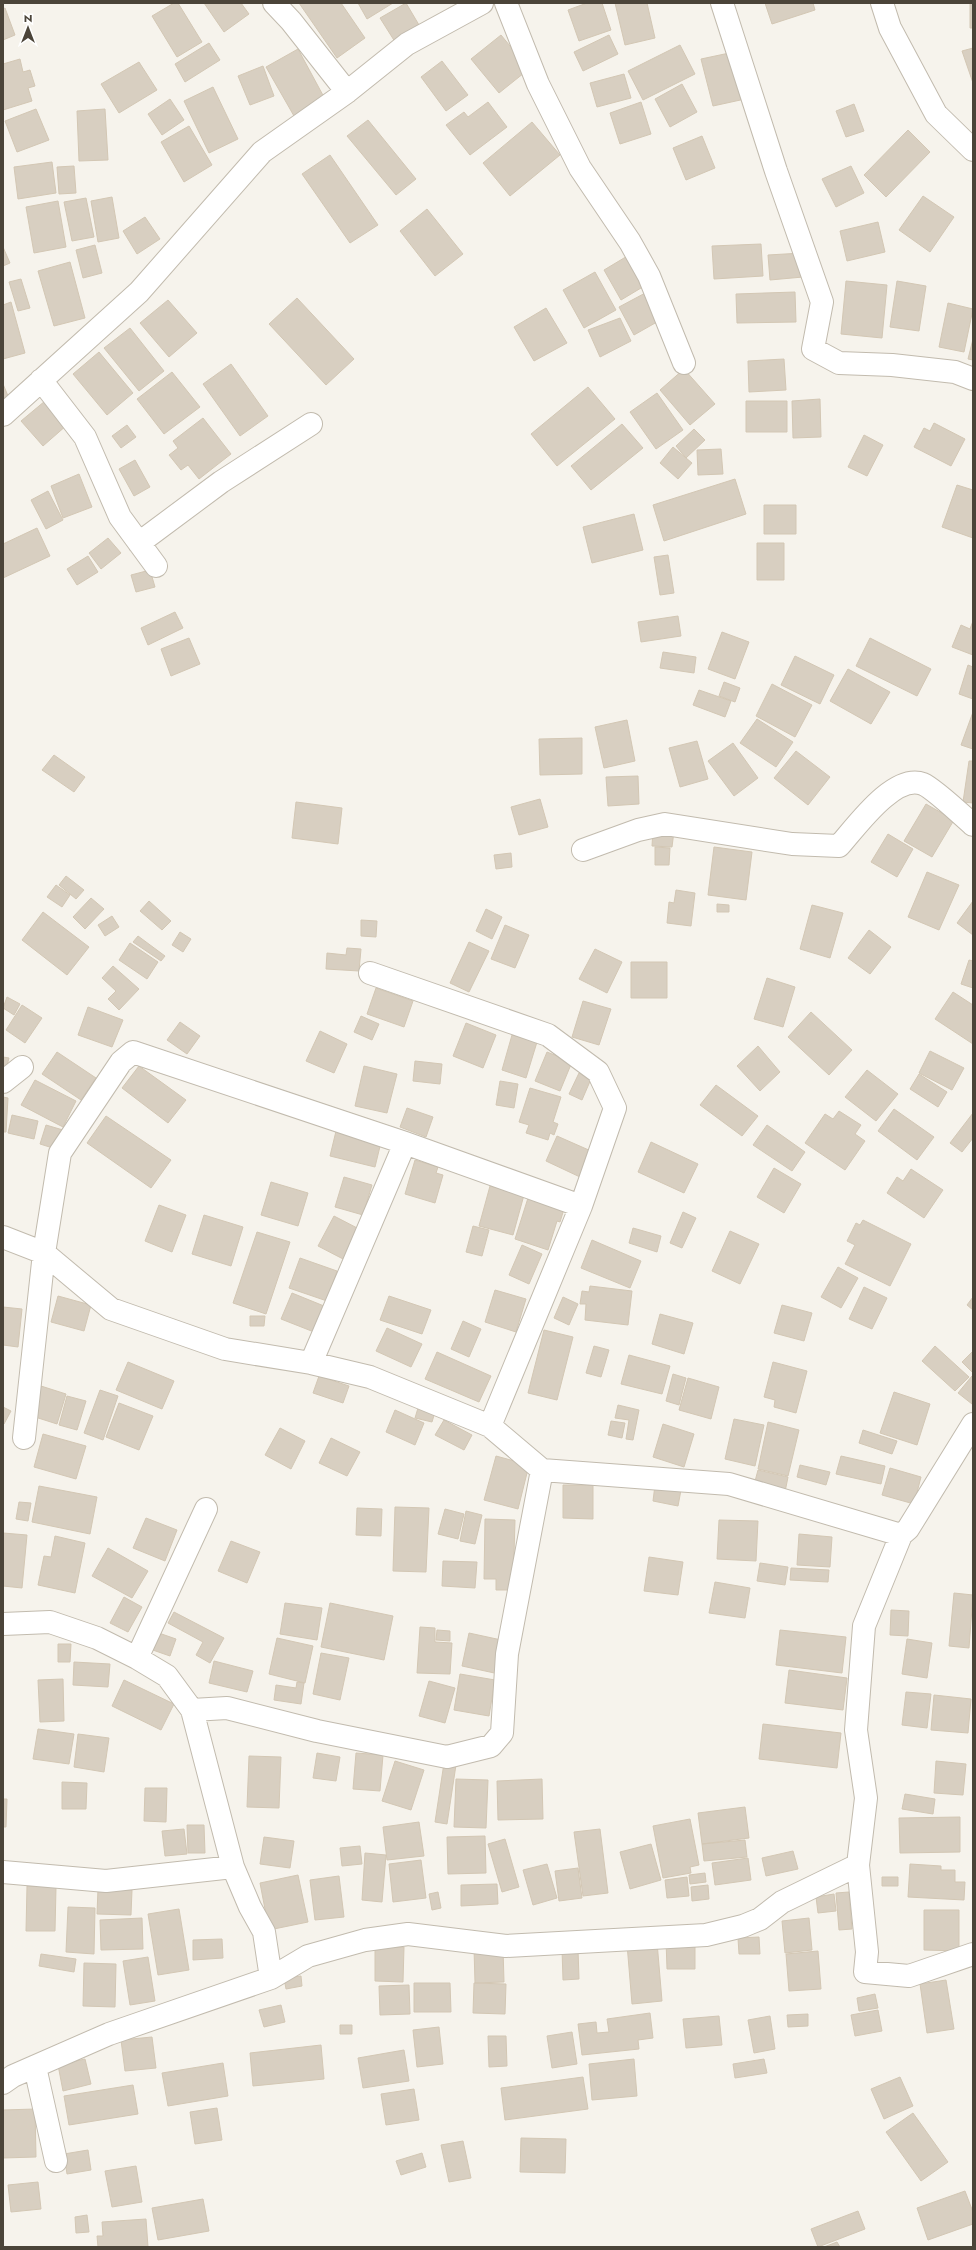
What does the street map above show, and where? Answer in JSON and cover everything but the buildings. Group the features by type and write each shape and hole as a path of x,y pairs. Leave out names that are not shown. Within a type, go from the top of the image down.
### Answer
{"street":[{"path":"274,3 291,21 347,92"},
{"path":"3,415 139,292 262,152 347,92 407,44 482,3"},
{"path":"506,3 538,84 580,168 630,242 649,276 684,363"},
{"path":"722,3 776,170 822,302 813,349 839,363 892,365 956,372 973,379"},
{"path":"882,3 890,28 936,114 973,150"},
{"path":"41,380 85,437 120,517 156,566"},
{"path":"139,543 221,482 311,424"},
{"path":"582,850 638,830 665,824 792,844 839,846 878,801 907,783 923,784 973,825"},
{"path":"370,973 548,1035 598,1072 615,1108 581,1206 490,1426"},
{"path":"24,1438 44,1253 60,1154 121,1062 134,1052 405,1143 581,1206"},
{"path":"3,1082 22,1067"},
{"path":"311,1363 405,1143"},
{"path":"3,1237 44,1253 111,1309 225,1349 311,1363 370,1377 490,1426 542,1470 729,1484 901,1534"},
{"path":"973,1424 908,1529 901,1534 864,1626 856,1730 866,1798 858,1865 867,1952 865,1972 909,1976 973,1954"},
{"path":"192,1710 227,1708 317,1732 447,1757 491,1746 502,1733 507,1654 542,1470"},
{"path":"137,1658 206,1509"},
{"path":"3,1624 50,1622 97,1638 137,1658 167,1676 192,1710 233,1866 250,1907 264,1932 271,1978"},
{"path":"3,2083 34,2067 109,2034 271,1978 308,1956 364,1940 408,1934 506,1946 706,1935 743,1926 760,1919 782,1902 858,1865"},
{"path":"3,1872 106,1881 233,1866"},
{"path":"34,2067 56,2161"}]}
